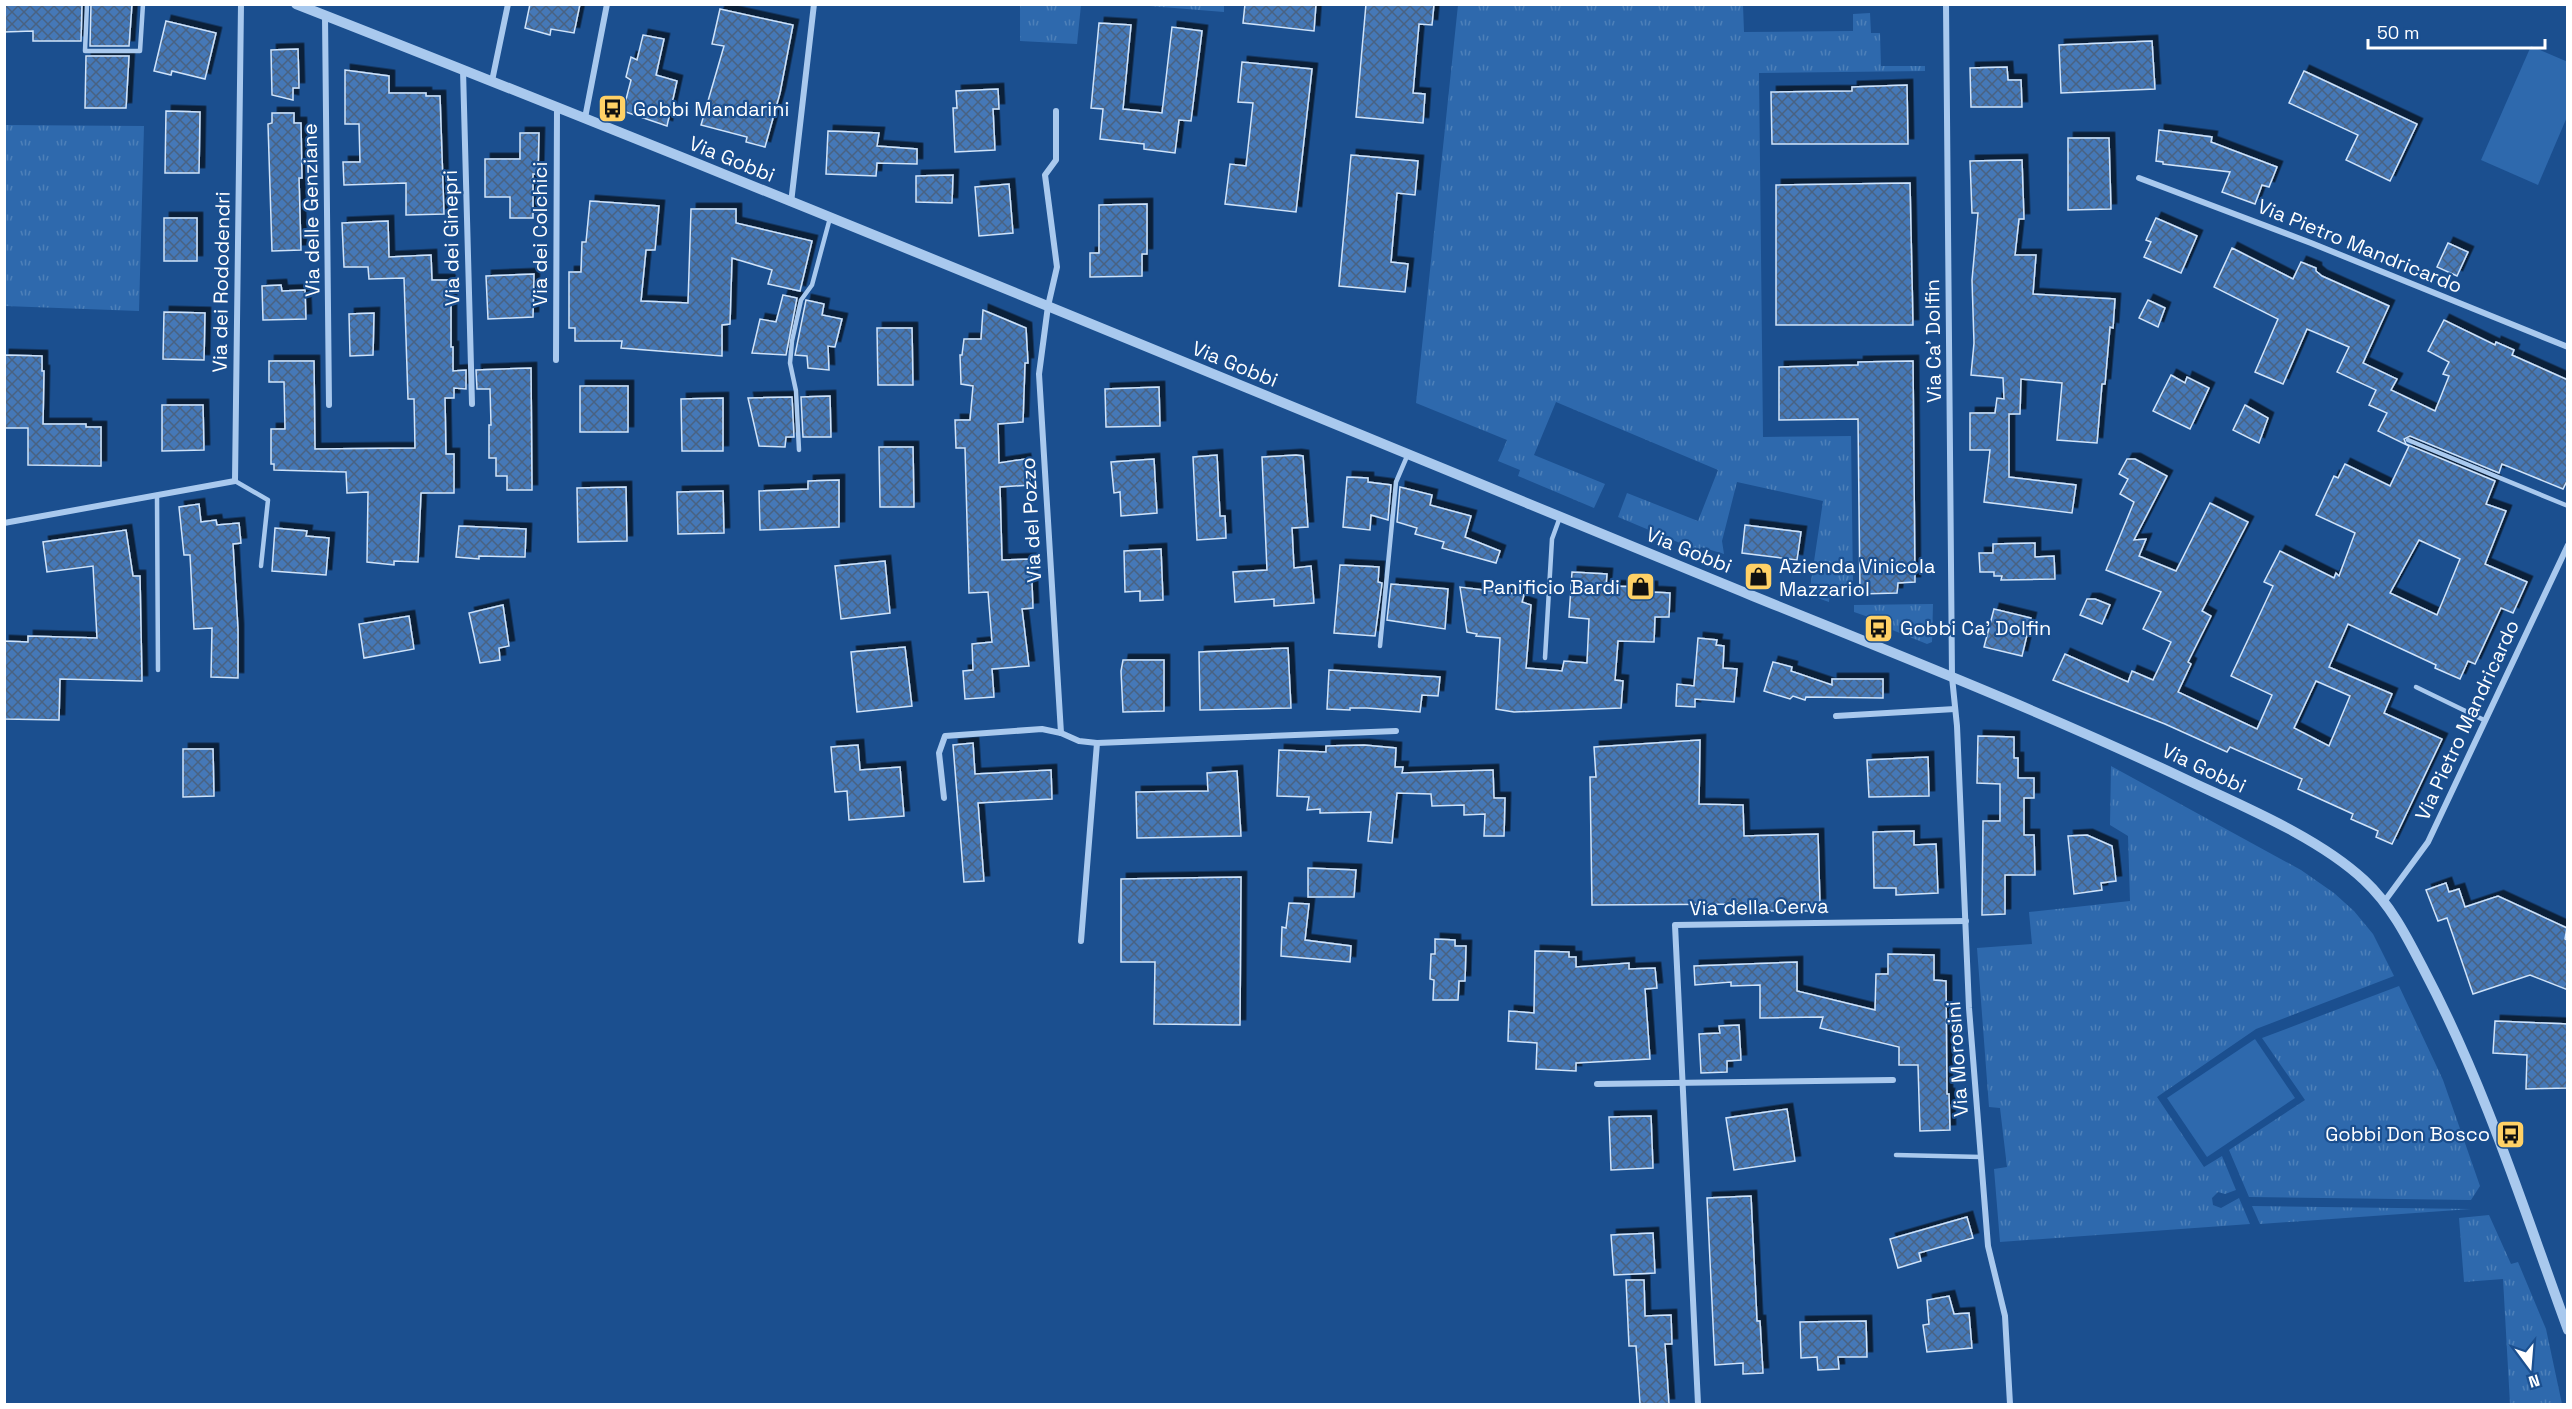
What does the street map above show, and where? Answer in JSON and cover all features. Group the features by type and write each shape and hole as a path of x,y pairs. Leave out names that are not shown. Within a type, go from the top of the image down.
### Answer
{"street":[{"name":"Via dei Rododendri","path":"235,481 241,4"},
{"path":"492,81 508,4"},
{"path":"585,118 607,4"},
{"path":"791,203 814,4"},
{"name":"Via Ca' Dolfin","path":"1946,4 1952,677"},
{"name":"Via Gobbi","path":"300,5 1048,306 2078,729 2258,814 2342,862 2365,881 2384,902 2399,923 2430,982 2468,1064 2499,1142 2568,1330"},
{"name":"Via delle Genziane","path":"325,16 329,405"},
{"name":"Via dei Ginepri","path":"464,70 472,404"},
{"name":"Via dei Colchici","path":"556,360 557,107"},
{"path":"1048,306 1057,267 1045,175 1056,160 1056,111"},
{"name":"Via Pietro Mandricardo","path":"2139,178 2311,243 2568,347"},
{"name":"Via del Pozzo","path":"1048,306 1039,374 1061,733"},
{"path":"4,523 235,481"},
{"name":"Via Pietro Mandricardo","path":"2384,902 2428,842 2568,545"},
{"name":"Via Morosini","path":"1952,677 1956,709 1970,1008 1988,1246 2005,1316 2010,1404"},
{"path":"1836,716 1956,709"},
{"path":"944,798 939,753 945,736 1042,729 1061,733 1079,741 1097,743 1396,731"},
{"path":"1081,941 1097,743"},
{"name":"Via della Cerva","path":"1698,1404 1675,925 1966,921"},
{"path":"1597,1084 1893,1080"}],"lane":[{"path":"87,4 85,51 140,51 143,4"},
{"path":"799,450 796,391 790,363 792,341 801,300 812,285 830,218"},
{"path":"2408,440 2568,506"},
{"path":"1380,646 1396,482 1408,454"},
{"path":"235,481 268,500 261,566"},
{"path":"157,495 158,669"},
{"path":"1545,658 1552,539 1560,517"},
{"path":"2416,687 2484,720"},
{"path":"1896,1155 1981,1157"}],"green space":[{"path":"1020,5 1081,5 1077,44 1020,41"},
{"path":"1137,5 1224,5 1224,12"},
{"path":"1458,5 1743,5 1744,32 1853,31 1853,14 1870,13 1871,33 1880,33 1881,66 1925,66 1925,71 1759,73 1763,437 1851,436 1853,587 1830,587 1829,602 1809,595 1823,501 1737,482 1722,541 1724,554 1701,547 1699,551 1618,517 1627,493 1698,521 1718,470 1556,402 1534,455 1605,484 1594,508 1518,476 1520,470 1498,461 1507,440 1416,403"},
{"path":"2531,46 2568,62 2567,117 2538,185 2481,160"},
{"path":"5,125 144,126 139,311 5,306"},
{"path":"1933,604 1932,642 1927,644 1885,627 1886,623 1854,612 1854,605"},
{"path":"2111,766 2301,870 2334,893 2354,911 2373,934 2394,976 2256,1029 2157,1097 2204,1167 2222,1156 2236,1190 2225,1194 2218,1192 2212,1198 2213,1205 2221,1208 2239,1198 2250,1224 2000,1242 1994,1169 2007,1167 2000,1108 1989,1107 1977,948 2032,944 2029,912 2130,901 2128,836 2110,825"},
{"path":"2399,986 2443,1080 2480,1186 2471,1200 2249,1197 2229,1150 2305,1100 2262,1038"},
{"path":"2255,1039 2295,1098 2207,1157 2167,1098"},
{"path":"2252,1206 2471,1209 2260,1224"},
{"path":"2489,1215 2511,1264 2518,1262 2546,1329 2562,1404 2510,1404 2503,1279 2464,1282 2459,1218"}],"building":[{"path":"4,4 82,4 81,41 33,41 33,31 4,32"},
{"path":"91,4 132,4 129,46 90,46"},
{"path":"530,4 580,4 574,33 551,29 550,35 525,28"},
{"path":"1245,4 1316,4 1314,31 1243,23"},
{"path":"1366,4 1434,4 1432,25 1419,24 1413,93 1425,94 1423,123 1356,117"},
{"path":"720,9 793,25 780,93 765,147 746,142 747,137 701,125 724,46 712,44"},
{"path":"166,21 216,33 205,79 172,71 171,75 154,71"},
{"path":"1099,23 1131,25 1123,109 1162,113 1172,27 1202,31 1191,121 1179,120 1175,153 1144,149 1144,144 1100,139 1103,109 1091,108"},
{"path":"643,35 664,39 656,75 677,81 667,126 623,111 631,80 626,77 631,57 637,60"},
{"path":"2152,41 2155,89 2061,93 2059,45"},
{"path":"298,49 299,88 293,88 293,100 272,95 271,50"},
{"path":"86,56 129,56 126,108 85,108"},
{"path":"1242,62 1312,69 1296,212 1225,204 1230,164 1246,166 1253,103 1238,102"},
{"path":"2007,67 2008,80 2021,80 2022,107 1971,107 1970,68"},
{"path":"345,70 389,76 389,93 426,93 426,96 440,96 444,214 406,215 406,183 344,185 343,162 360,162 359,124 345,124"},
{"path":"2304,71 2417,124 2390,181 2346,160 2358,135 2289,103"},
{"path":"1907,85 1908,144 1772,144 1771,92 1852,91 1852,87"},
{"path":"998,89 999,109 993,109 995,150 955,152 953,108 957,108 956,91"},
{"path":"166,111 200,112 199,173 165,173"},
{"path":"272,113 294,113 294,123 301,123 302,178 299,178 301,250 272,251 268,124 272,123"},
{"path":"2159,130 2212,137 2211,142 2277,167 2269,187 2262,185 2255,204 2222,192 2230,172 2163,164 2163,162 2156,161"},
{"path":"828,131 879,133 877,146 917,149 917,164 877,163 876,176 826,174"},
{"path":"520,133 539,133 538,174 533,174 533,218 510,218 510,197 485,197 485,159 520,159"},
{"path":"2068,138 2109,138 2111,209 2068,210"},
{"path":"1351,155 1418,161 1415,195 1397,193 1391,262 1408,264 1405,292 1339,286"},
{"path":"2022,160 2024,219 2019,219 2015,255 2036,255 2033,294 2115,299 2105,384 2102,384 2097,443 2057,440 2062,383 2021,379 2020,414 2009,414 2009,477 2076,485 2072,513 1984,502 1990,450 1970,450 1970,413 1995,413 1997,398 2004,399 2003,378 1971,375 1974,343 1972,280 1978,213 1972,213 1970,161"},
{"path":"953,175 952,203 916,202 916,176"},
{"path":"1910,183 1913,325 1776,325 1776,185"},
{"path":"1009,184 1013,233 979,236 975,187"},
{"path":"590,201 659,206 655,250 646,250 641,301 688,303 691,209 736,209 736,223 812,241 800,291 768,284 772,270 732,258 730,324 722,325 722,356 621,348 622,341 575,341 575,328 569,328 569,272 581,272 582,242 586,242"},
{"path":"1147,204 1147,254 1142,254 1142,276 1090,277 1090,253 1099,253 1099,205"},
{"path":"164,218 197,218 197,261 164,261"},
{"path":"2156,218 2197,236 2181,273 2144,257 2151,242 2146,240"},
{"path":"388,221 389,257 431,255 432,280 449,280 451,284 453,371 466,370 466,389 454,388 454,398 445,398 446,454 454,454 454,493 421,493 418,562 394,561 394,565 367,562 368,492 347,493 346,472 274,470 274,464 271,464 271,429 285,429 284,382 269,382 269,361 314,361 315,449 415,448 414,399 408,399 404,278 369,279 368,267 344,267 342,223"},
{"path":"2448,243 2468,252 2457,276 2437,267"},
{"path":"2232,248 2293,279 2301,262 2316,268 2322,276 2389,306 2363,363 2397,379 2391,390 2435,411 2449,376 2443,374 2449,362 2428,351 2444,320 2495,345 2496,342 2514,350 2512,355 2568,380 2568,479 2563,489 2502,464 2499,473 2410,436 2404,439 2406,444 2495,481 2486,504 2506,511 2485,564 2527,582 2513,613 2501,608 2475,664 2468,661 2460,679 2435,668 2436,665 2348,624 2329,667 2392,694 2384,713 2442,739 2392,844 2376,837 2378,831 2351,819 2353,814 2298,789 2302,779 2230,747 2227,752 2165,724 2053,680 2065,654 2128,682 2132,671 2153,680 2171,642 2143,629 2161,592 2106,570 2134,502 2120,494 2128,479 2119,474 2127,459 2135,459 2167,476 2134,540 2146,539 2139,556 2176,571 2210,503 2248,522 2202,611 2211,616 2188,662 2191,664 2178,692 2257,729 2272,695 2231,676 2273,586 2264,582 2280,551 2334,578 2336,573 2339,576 2355,533 2316,515 2334,476 2338,478 2345,464 2390,486 2409,446 2378,431 2387,413 2369,405 2376,390 2337,372 2349,347 2307,329 2283,384 2255,372 2278,319 2214,287","holes":["2419,540 2460,559 2437,615 2390,593","2316,681 2350,696 2329,746 2294,728"]},
{"path":"534,274 533,317 488,319 486,276"},
{"path":"281,285 282,291 305,290 306,319 263,320 262,286"},
{"path":"783,295 797,298 786,355 752,353 760,319 776,322"},
{"path":"806,300 824,304 822,315 842,319 835,347 828,346 829,370 808,368 807,356 795,355"},
{"path":"2148,300 2165,308 2158,327 2139,318"},
{"path":"983,310 1026,328 1028,363 1025,363 1023,422 998,424 999,463 1025,459 1031,485 1000,487 1002,560 1031,559 1033,608 1022,609 1029,666 992,669 994,697 965,699 963,671 973,670 972,644 992,642 988,592 969,593 965,448 956,448 955,420 970,420 973,386 961,384 960,355 962,355 964,339 981,339"},
{"path":"164,312 205,313 204,360 163,359"},
{"path":"374,313 373,355 350,356 349,314"},
{"path":"877,328 912,328 913,385 878,385"},
{"path":"4,355 42,356 43,424 86,424 86,427 101,427 101,466 28,465 28,428 4,428"},
{"path":"1913,361 1915,582 1898,583 1897,593 1860,594 1858,419 1779,420 1779,367"},
{"path":"531,368 532,490 507,490 507,476 496,476 496,458 489,458 490,389 477,389 476,370"},
{"path":"2171,375 2185,383 2187,377 2209,388 2190,429 2153,411"},
{"path":"580,386 628,386 628,432 580,432"},
{"path":"1159,387 1160,426 1106,427 1105,389"},
{"path":"830,396 831,437 803,437 801,397"},
{"path":"792,397 794,437 786,437 785,447 759,446 748,398"},
{"path":"723,398 723,451 682,451 681,399"},
{"path":"162,405 203,405 204,450 162,451"},
{"path":"2245,405 2268,418 2259,443 2233,430"},
{"path":"879,447 913,447 914,507 880,507"},
{"path":"1217,455 1220,516 1225,516 1226,538 1197,540 1193,457"},
{"path":"1303,456 1308,527 1292,528 1294,568 1311,566 1314,603 1274,606 1274,599 1235,602 1233,572 1267,570 1262,457"},
{"path":"1154,459 1157,513 1121,516 1120,492 1114,493 1111,462"},
{"path":"1347,477 1368,478 1368,482 1391,485 1388,520 1371,515 1370,530 1343,527"},
{"path":"839,480 839,527 760,530 759,491 808,489 808,481"},
{"path":"626,487 627,541 578,542 577,488"},
{"path":"1400,487 1432,495 1430,505 1471,516 1465,537 1500,551 1496,563 1442,548 1444,542 1415,534 1417,528 1397,522"},
{"path":"723,491 724,533 678,534 677,492"},
{"path":"199,504 201,522 216,520 217,525 239,523 241,543 233,544 238,629 238,678 211,677 212,628 194,629 190,555 184,555 179,507"},
{"path":"1745,525 1801,532 1797,560 1742,553"},
{"path":"459,526 526,529 525,557 479,556 479,559 456,557"},
{"path":"275,528 307,531 306,536 329,538 326,575 272,571"},
{"path":"126,530 133,576 140,576 142,681 60,679 59,720 5,719 4,641 28,642 28,636 97,638 93,566 47,572 43,542"},
{"path":"2035,543 2035,557 2054,556 2055,579 2001,580 2002,576 1994,576 1994,572 1980,572 1979,553 1993,553 1993,544"},
{"path":"1161,549 1163,600 1140,601 1140,591 1125,592 1124,551"},
{"path":"885,561 890,613 841,619 835,566"},
{"path":"1340,565 1379,567 1378,582 1382,583 1375,636 1334,633"},
{"path":"1572,572 1607,574 1606,586 1652,587 1652,592 1670,593 1669,617 1655,617 1654,642 1618,641 1615,680 1623,681 1621,708 1514,712 1496,709 1500,638 1476,636 1477,634 1467,632 1460,587 1524,595 1522,602 1531,605 1526,668 1562,671 1564,661 1587,663 1589,619 1569,617"},
{"path":"1391,584 1448,589 1445,629 1387,620"},
{"path":"2087,599 2095,599 2110,605 2102,624 2080,615"},
{"path":"503,605 509,646 499,648 500,660 480,663 469,613"},
{"path":"1994,609 2031,618 2022,656 1984,647"},
{"path":"409,616 414,649 364,658 359,624"},
{"path":"1698,638 1717,640 1716,645 1724,646 1723,668 1737,669 1734,702 1695,699 1695,707 1676,706 1677,684 1694,686"},
{"path":"905,647 912,706 857,712 851,652"},
{"path":"1288,648 1291,708 1200,710 1199,652"},
{"path":"1123,660 1164,660 1164,711 1123,712 1121,671"},
{"path":"1773,662 1792,667 1791,671 1832,685 1832,679 1883,679 1883,698 1806,697 1805,700 1793,696 1790,699 1764,691"},
{"path":"1329,670 1440,677 1438,696 1422,695 1420,712 1367,708 1327,709"},
{"path":"1978,736 2014,737 2014,758 2018,758 2018,778 2034,778 2034,798 2024,798 2024,835 2034,835 2035,875 2005,875 2005,914 1982,915 1983,821 2000,821 2000,784 1977,783"},
{"path":"1700,740 1699,804 1743,805 1744,836 1818,834 1820,904 1814,904 1815,911 1760,911 1761,904 1592,905 1590,777 1596,777 1594,747"},
{"path":"973,743 975,774 1051,770 1052,799 978,803 984,881 964,882 953,745"},
{"path":"858,745 860,770 900,767 904,816 849,820 847,791 835,792 831,747"},
{"path":"1364,745 1396,748 1395,767 1403,767 1402,773 1493,770 1494,798 1505,798 1504,836 1484,836 1485,814 1464,815 1464,805 1432,806 1431,794 1397,793 1392,843 1368,841 1371,812 1320,813 1320,809 1307,810 1309,797 1277,796 1279,750 1326,752 1326,746"},
{"path":"183,749 213,749 214,796 183,797"},
{"path":"1928,757 1929,796 1869,797 1867,760"},
{"path":"1237,771 1241,836 1137,838 1136,792 1208,791 1207,773"},
{"path":"1914,831 1914,845 1936,844 1938,893 1896,895 1896,888 1874,888 1873,832"},
{"path":"2087,835 2112,846 2116,881 2101,883 2102,890 2074,894 2068,836"},
{"path":"1308,868 1356,870 1354,897 1308,897"},
{"path":"1241,877 1240,1025 1154,1024 1155,962 1121,962 1121,879"},
{"path":"2446,883 2449,892 2459,889 2465,907 2498,896 2567,928 2565,939 2568,941 2568,990 2530,975 2473,994 2447,918 2438,921 2426,890"},
{"path":"1289,903 1309,904 1305,940 1351,946 1350,962 1281,956 1282,927 1286,928"},
{"path":"1435,939 1455,940 1455,946 1466,946 1465,981 1459,981 1458,1000 1433,1000 1434,980 1430,979 1431,954 1435,954"},
{"path":"1535,951 1569,952 1569,957 1576,957 1576,967 1629,963 1629,969 1655,968 1657,988 1645,989 1650,1059 1576,1063 1576,1071 1536,1069 1537,1043 1508,1041 1509,1011 1534,1013"},
{"path":"1888,954 1934,955 1934,980 1946,981 1947,1094 1949,1094 1950,1130 1920,1131 1918,1065 1899,1065 1899,1047 1820,1028 1823,1017 1760,1018 1760,985 1731,986 1731,982 1695,985 1694,966 1797,962 1797,991 1875,1010 1876,974 1888,974"},
{"path":"2495,1021 2568,1024 2568,1088 2526,1089 2527,1055 2493,1053"},
{"path":"1739,1025 1741,1060 1727,1061 1727,1072 1701,1073 1699,1034 1720,1033 1719,1026"},
{"path":"1787,1109 1795,1161 1734,1170 1726,1118"},
{"path":"1651,1116 1653,1168 1611,1170 1609,1117"},
{"path":"1751,1196 1757,1321 1760,1321 1763,1373 1743,1374 1743,1363 1715,1365 1707,1198"},
{"path":"1967,1217 1973,1238 1919,1253 1921,1261 1898,1268 1890,1239"},
{"path":"1653,1233 1655,1273 1614,1275 1611,1235"},
{"path":"1626,1280 1644,1280 1645,1316 1671,1315 1672,1344 1665,1344 1669,1404 1640,1404 1636,1346 1629,1346"},
{"path":"1949,1296 1954,1314 1969,1313 1972,1348 1927,1352 1923,1325 1929,1324 1927,1300"},
{"path":"1866,1321 1867,1357 1838,1357 1839,1369 1818,1370 1817,1357 1801,1358 1800,1322"}],"place":[{"name":"Gobbi Mandarini","path":"612,109"},
{"name":"Azienda Vinicola Mazzariol","path":"1758,577"},
{"name":"Panificio Bardi","path":"1641,587"},
{"name":"Gobbi Ca' Dolfin","path":"1879,628"},
{"name":"Gobbi Don Bosco","path":"2511,1134"}]}
